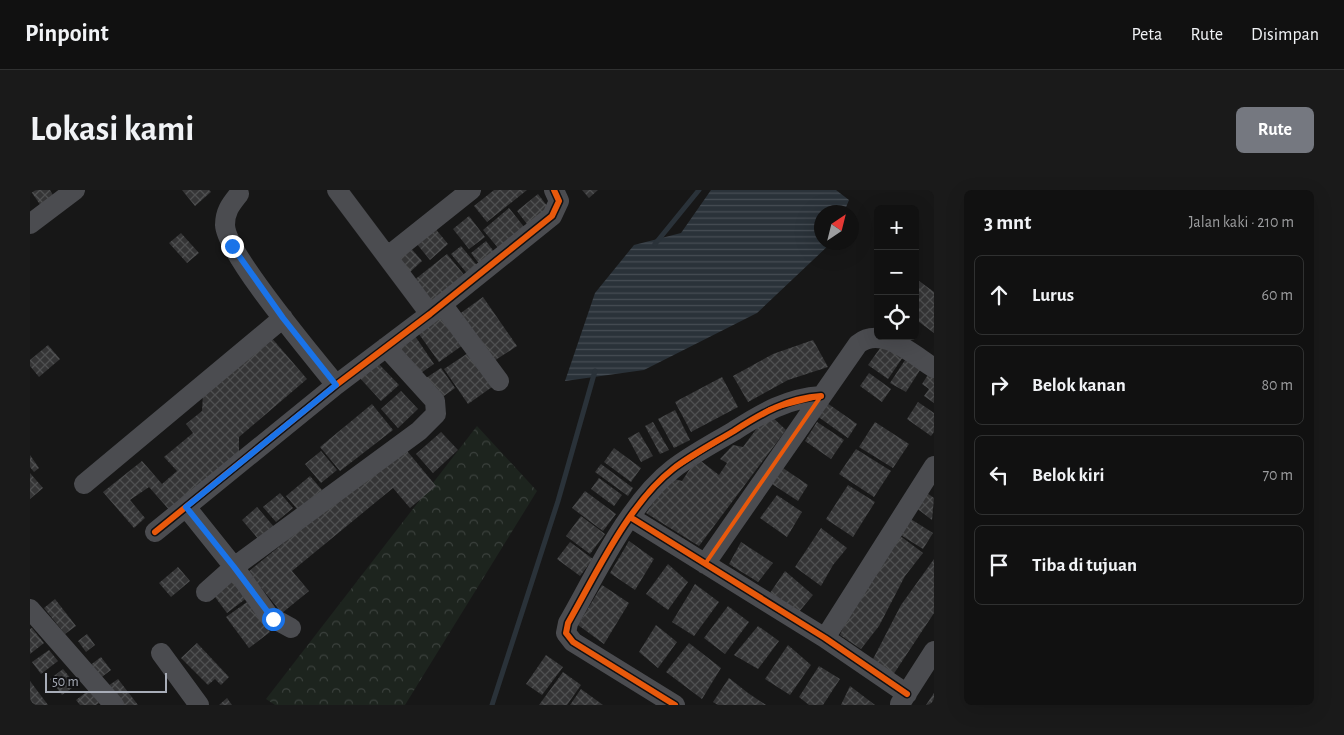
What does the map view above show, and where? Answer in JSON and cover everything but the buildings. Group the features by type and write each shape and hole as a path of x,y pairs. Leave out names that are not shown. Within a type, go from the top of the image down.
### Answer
{"street":[{"path":"31,221 75,190"},
{"path":"155,532 336,385 436,309 552,216 559,201 554,190"},
{"path":"240,191 228,209 226,217 225,226 232,246 283,318 336,385"},
{"path":"388,256 466,191"},
{"path":"344,192 388,256 499,380"},
{"path":"84,484 283,318"},
{"path":"705,564 858,344 868,337 875,336 892,342 934,368"},
{"path":"206,592 234,567 419,431 436,414 436,400 386,347"},
{"path":"675,705 573,642 566,633 568,623 630,517 649,491 673,469 770,409 807,397 821,396"},
{"path":"825,638 934,466"},
{"path":"186,507 234,567 269,616 291,628"},
{"path":"630,517 825,638 903,699 934,651"},
{"path":"30,609 114,705"},
{"path":"161,654 199,705"}],"highlighted area":[{"path":"821,396 705,564 630,517 649,491 673,469 770,409"}],"green space":[{"path":"477,426 537,491 405,705 275,705 266,699"}],"shaded area":[{"path":"711,190 836,190 849,200 847,205 814,205 814,250 824,250 757,313 644,370 565,381 595,293 634,245 681,233"}],"waterway":[{"path":"655,244 699,190"},
{"path":"492,705 558,501 595,371"}],"cycle path":[{"path":"155,532 336,385 430,314 552,216 559,201 554,190"},
{"path":"675,705 573,642 566,633 568,623 614,540 657,483 695,454 755,418 786,403 821,396"},
{"path":"630,517 825,638 907,694"}],"route":[{"path":"232,246 283,318 336,385 186,507 273,619"}]}
